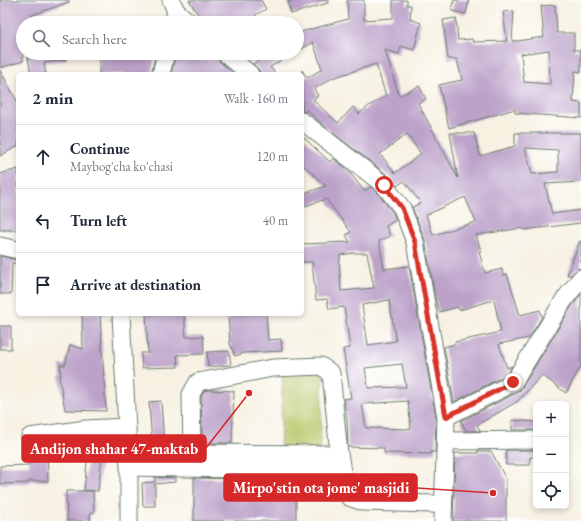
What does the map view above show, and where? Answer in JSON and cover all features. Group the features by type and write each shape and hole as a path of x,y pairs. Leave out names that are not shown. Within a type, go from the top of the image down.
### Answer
{"street":[{"path":"161,72 164,60"},
{"path":"233,60 248,72"},
{"path":"304,124 384,185 402,208 415,242 446,417 447,441 443,513"},
{"path":"0,246 16,250"},
{"path":"446,417 513,382 564,300 581,278"},
{"path":"121,316 129,467 129,521"},
{"path":"192,461 191,394 198,382 273,368 320,366 331,373 340,462 349,497 363,502 433,504 443,513"},
{"path":"30,437 86,429 127,427"},
{"path":"447,441 533,440"},
{"path":"129,467 192,461 340,462"}],"green space":[{"path":"283,370 323,372 320,451 280,450"}],"building":[{"path":"0,0 69,0 69,2 32,16 16,16 16,60 23,61 0,68"},
{"path":"189,0 261,0 266,9 255,15 256,16 199,16"},
{"path":"296,0 328,0 328,3 291,14 288,2"},
{"path":"347,0 364,0 364,20 393,18 393,0 407,0 407,5 411,5 410,19 421,23 414,50 401,46 399,54 385,50 399,96 419,86 426,99 418,103 458,178 450,133 474,133 480,156 515,146 515,133 581,133 581,182 545,184 552,214 581,210 581,223 523,230 523,228 476,235 485,273 502,269 503,275 507,274 520,315 540,310 542,317 529,338 499,344 507,368 512,366 506,375 454,402 444,347 455,344 455,342 501,332 494,300 459,310 458,307 439,312 425,240 412,207 421,203 404,181 397,186 390,177 325,127 307,110 304,112 304,73 307,78 322,69 313,42 304,48 304,31 348,19","holes":["376,64 386,96 359,114 353,107 338,123 313,100 318,96 314,89 332,78","407,134 421,154 395,173 380,154","525,148 558,150 558,172 532,174","465,197 476,222 433,235 426,215"]},
{"path":"454,0 469,0 466,14 452,11"},
{"path":"555,5 557,33 574,33 574,50 580,50 581,52 581,72 575,71 573,102 581,103 581,118 515,113 515,109 449,128 439,85 462,80 457,59 448,59 443,20 456,18 458,40 472,39 473,42 507,41 503,12 514,11 512,41 517,41 544,37 541,6","holes":["549,50 550,84 524,82 521,54"]},
{"path":"28,60 66,60 44,63 46,72 31,72"},
{"path":"99,60 154,60 151,72 99,72"},
{"path":"174,60 218,60 232,72 171,72"},
{"path":"260,60 282,60 270,67 274,72 260,72 253,64"},
{"path":"0,70 16,99 16,147 0,156"},
{"path":"304,138 330,162 333,158 346,168 364,191 371,187 377,192 393,213 396,220 386,226 390,236 379,241 384,269 409,266 436,418 435,452 431,452 431,454 384,453 384,448 348,447 344,399 351,398 343,349 350,348 344,307 329,309 327,299 316,300 312,262 304,262 304,244 350,242 346,235 351,232 326,199 304,206 304,193 326,186 304,166","holes":["367,253 374,288 341,291 340,255","389,300 396,341 368,345 362,305","402,364 406,387 368,388 365,368","408,401 411,429 366,428 362,404"]},
{"path":"16,170 16,230 0,230 0,174"},
{"path":"580,241 581,268 577,269 571,275 567,275"},
{"path":"0,256 16,260 16,264 12,263 11,294 0,294"},
{"path":"581,294 581,366 566,393 542,375 518,401 477,425 480,431 466,431 461,421 518,392 521,389 572,306"},
{"path":"82,316 100,316 106,411 65,410 59,376 61,376 60,365 65,365 70,345 83,349"},
{"path":"146,316 184,316 186,337 203,336 204,354 177,355 178,367 142,368 141,353 148,353"},
{"path":"228,316 266,316 268,340 281,339 282,351 244,353 235,356 230,344"},
{"path":"0,326 11,326 11,349 0,349"},
{"path":"229,351 231,365 208,367 207,352"},
{"path":"204,391 234,391 232,443 202,443 201,397"},
{"path":"161,401 165,458 153,457 149,402"},
{"path":"512,420 533,422 533,430 512,430"},
{"path":"104,438 98,491 84,490 89,444 85,444 86,439"},
{"path":"47,445 48,481 0,484 0,466 29,465 29,447"},
{"path":"506,450 533,450 533,457 530,457 530,465 506,465"},
{"path":"477,451 491,451 506,479 506,521 453,521 455,453 478,453"},
{"path":"155,477 175,478 175,482 155,484 155,506 143,506 142,483 155,482"},
{"path":"194,478 296,480 296,521 194,521"},
{"path":"66,491 93,491 94,513 90,513 90,521 67,521"}],"place":[{"name":"Andijon shahar 47-maktab","path":"249,393"},
{"name":"Mirpo'stin ota jome' masjidi","path":"493,493"}],"route":[{"path":"384,185 402,208 415,242 446,417 513,382"}]}
